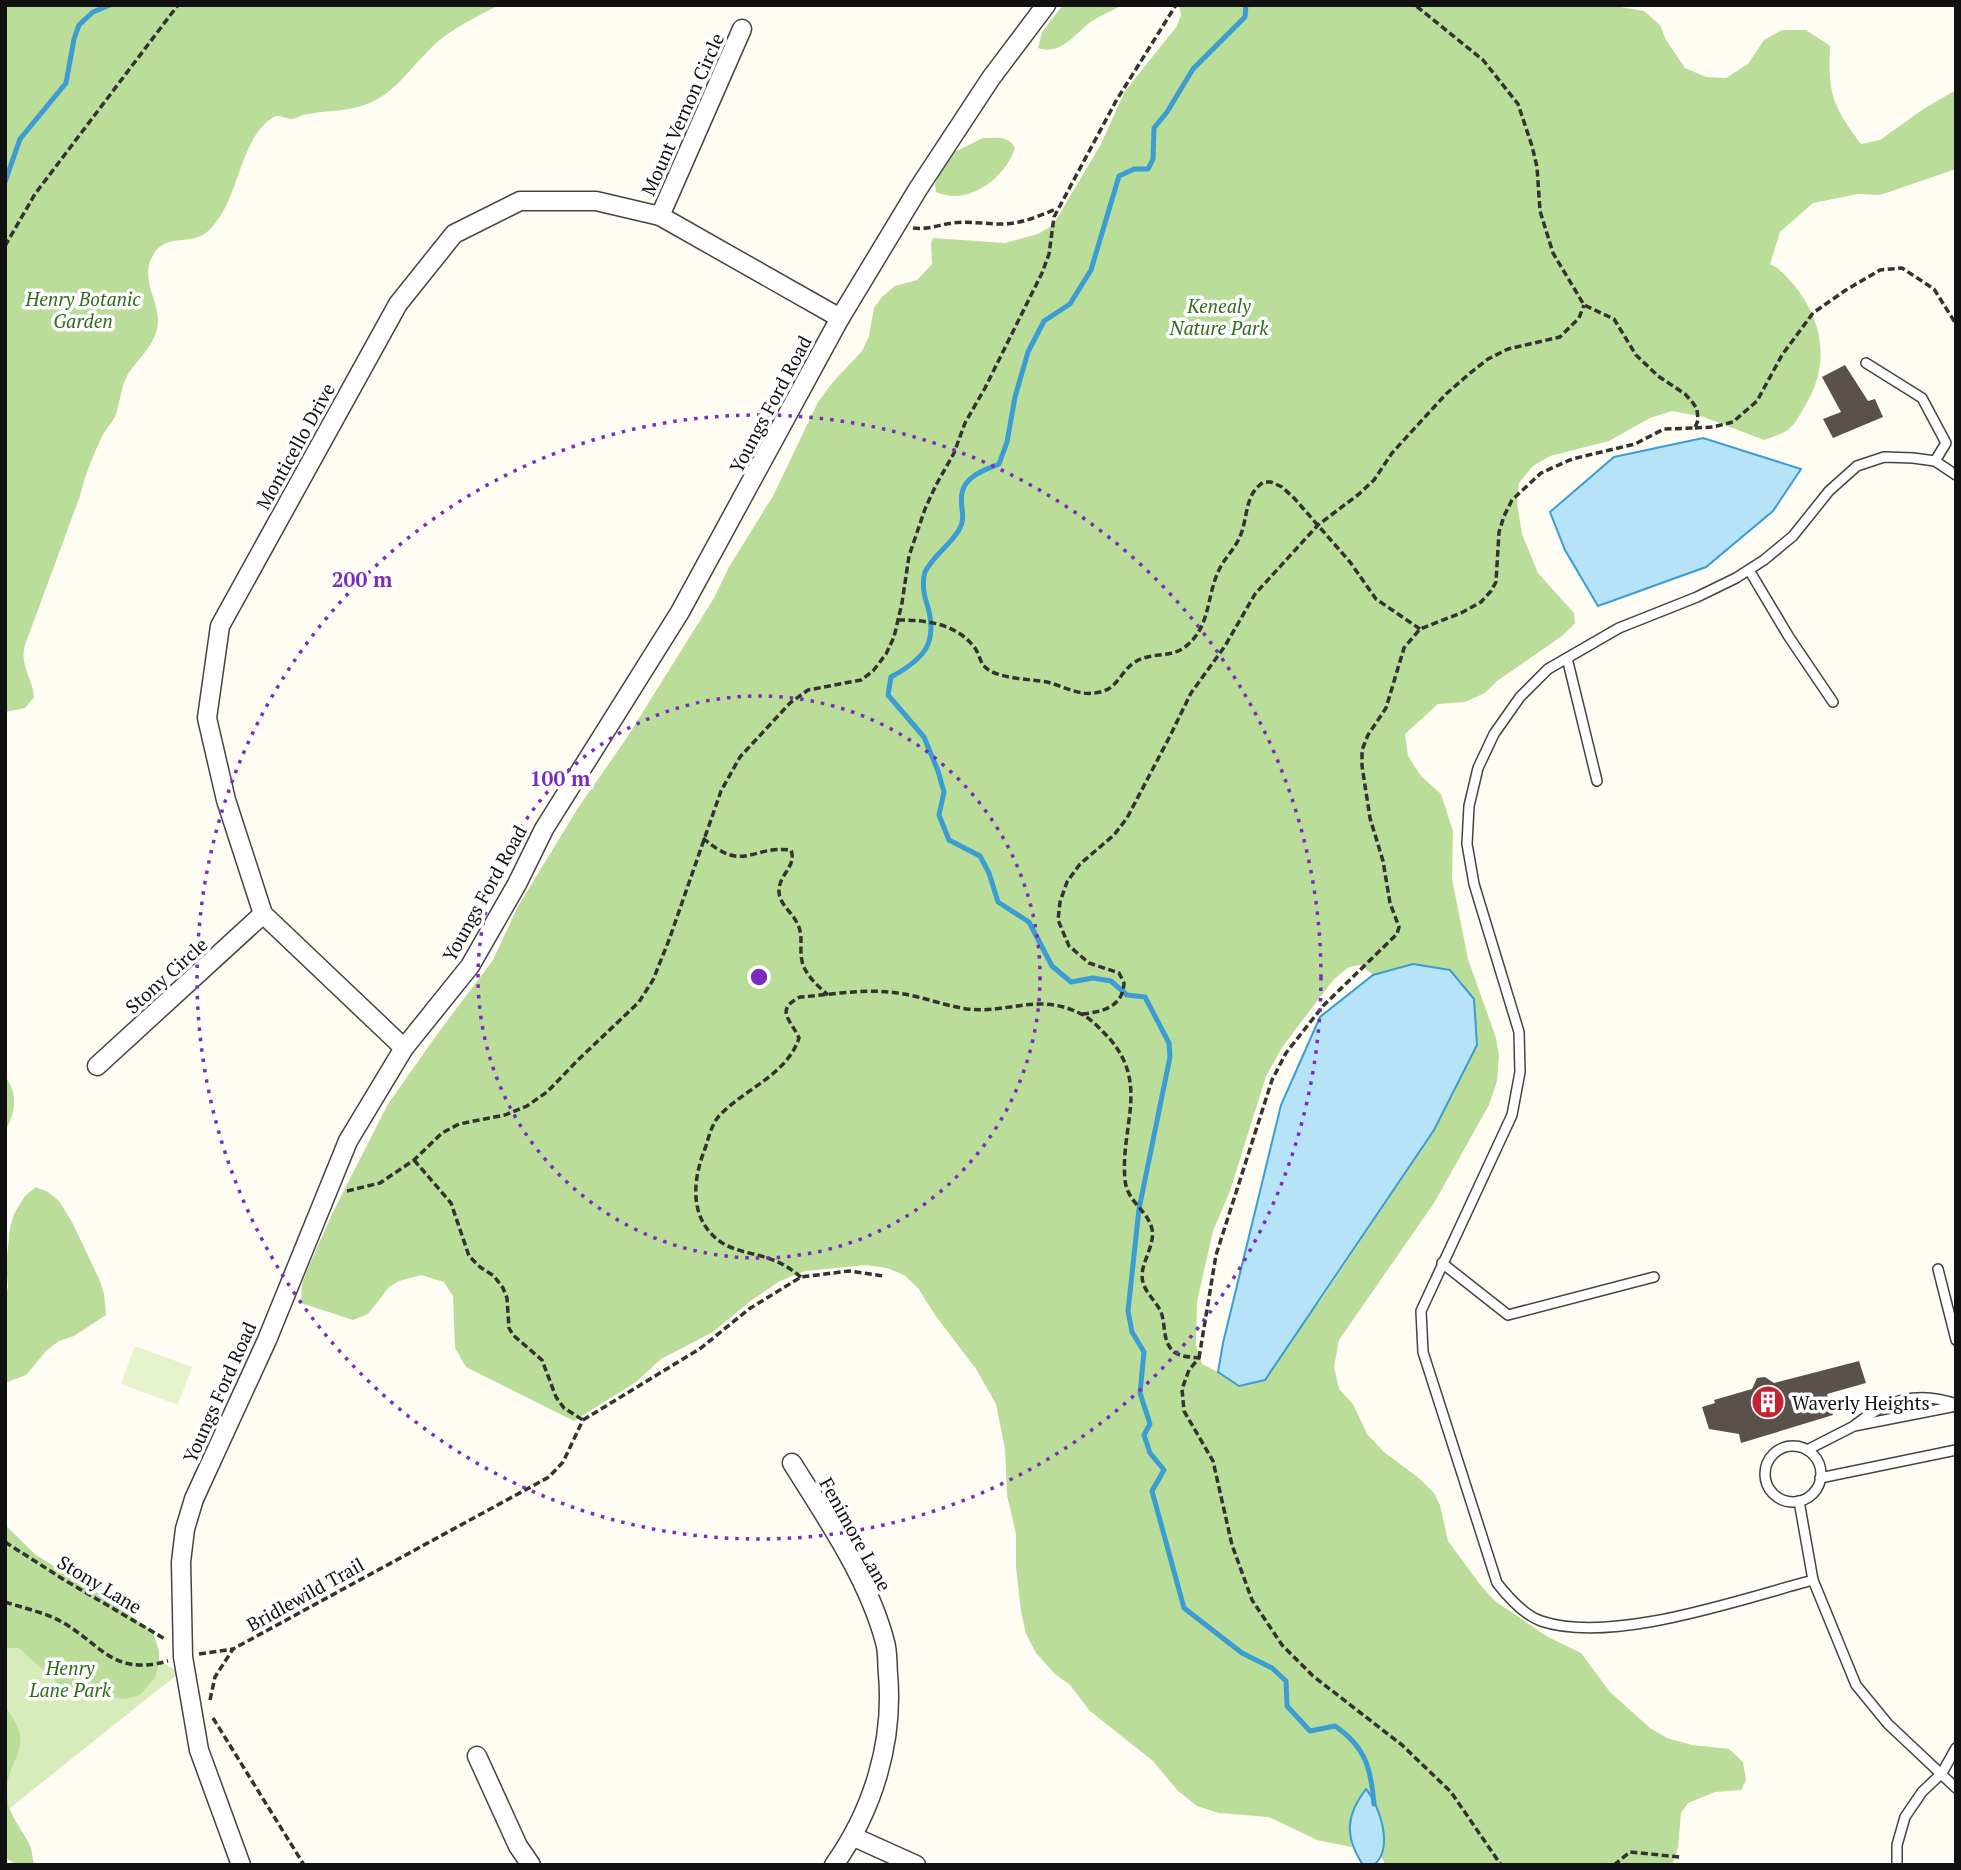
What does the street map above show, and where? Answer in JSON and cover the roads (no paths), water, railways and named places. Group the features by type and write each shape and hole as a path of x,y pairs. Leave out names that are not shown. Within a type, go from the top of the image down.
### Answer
{"street":[{"name":"Youngs Ford Road","path":"241,1865 199,1750 185,1654 181,1562 185,1529 194,1499 267,1340 348,1141 404,1048 470,966 517,884 544,829 680,612 840,318 918,189 991,78 1046,5"},
{"name":"Mount Vernon Circle","path":"660,216 742,29"},
{"name":"Monticello Drive","path":"404,1048 263,914 226,800 207,718 220,626 398,304 454,234 520,201 596,201 660,216 840,318"},
{"name":"Stony Circle","path":"97,1066 263,914"},
{"name":"Fenimore Lane","path":"792,1463 864,1586 886,1644 891,1705 878,1778 853,1837 834,1865"},
{"path":"477,1756 518,1846 531,1865"},
{"path":"853,1837 916,1865"}],"lane":[{"path":"1866,363 1923,398 1946,443 1935,461"},
{"path":"1813,1580 1647,1623 1573,1627 1539,1621 1512,1601 1497,1583 1423,1352 1421,1311 1512,1115 1520,1072 1519,1032 1474,884 1467,845 1469,806 1478,768 1494,734 1520,697 1548,669 1619,628 1698,597 1749,570 1793,536 1829,491 1857,466 1884,457 1935,461 1956,475"},
{"path":"1749,570 1789,637 1833,702"},
{"path":"1567,658 1597,780"},
{"path":"1442,1263 1508,1315 1654,1277"},
{"path":"1938,1269 1956,1340"},
{"path":"1807,1450 1854,1426 1874,1410 1920,1396 1937,1397 1956,1405"},
{"path":"1854,1426 1956,1405"},
{"path":"1797,1446 1807,1450 1818,1462 1820,1478 1813,1493 1799,1501 1783,1500 1767,1485 1765,1469 1769,1459 1781,1449 1797,1446"},
{"path":"1820,1478 1956,1450"},
{"path":"1799,1501 1813,1580 1856,1685 1888,1724 1956,1788"},
{"path":"1897,1865 1897,1845 1905,1817 1922,1792 1942,1773 1956,1748"}],"water":[{"path":"1703,438 1801,469 1773,511 1706,567 1598,606 1565,550 1550,512 1614,457"},
{"path":"1413,964 1450,970 1474,999 1477,1045 1434,1130 1265,1380 1239,1386 1218,1372 1281,1105 1320,1017 1373,975"},
{"path":"1366,1789 1376,1806 1383,1827 1383,1848 1374,1865 1363,1865 1350,1835 1354,1808"}],"waterway":[{"path":"5,182 20,139 66,83 79,25 93,12 110,5"},
{"path":"1246,5 1245,17 1193,69 1154,128 1153,159 1148,169 1134,169 1119,176 1091,270 1070,304 1044,321 1028,352 1015,397 1007,442 999,464 976,474 967,482 961,498 961,525 925,572 924,588 930,618 930,639 920,656 891,677 888,695 924,737 944,792 939,815 949,840 980,856 989,873 998,902 1029,922 1052,966 1071,982 1093,978 1111,981 1127,995 1145,997 1169,1043 1170,1057 1139,1209 1128,1311 1132,1332 1144,1352 1140,1393 1150,1424 1144,1435 1150,1453 1164,1470 1152,1491 1184,1608 1242,1653 1272,1668 1286,1681 1287,1706 1310,1731 1335,1726 1354,1742 1369,1769 1374,1804"}],"place":[{"name":"Waverly Heights","path":"1768,1402"}],"park label":[{"name":"Henry Botanic Garden","path":"83,309"},
{"name":"Kenealy Nature Park","path":"1219,316"},
{"name":"Henry Lane Park","path":"70,1678"}]}
